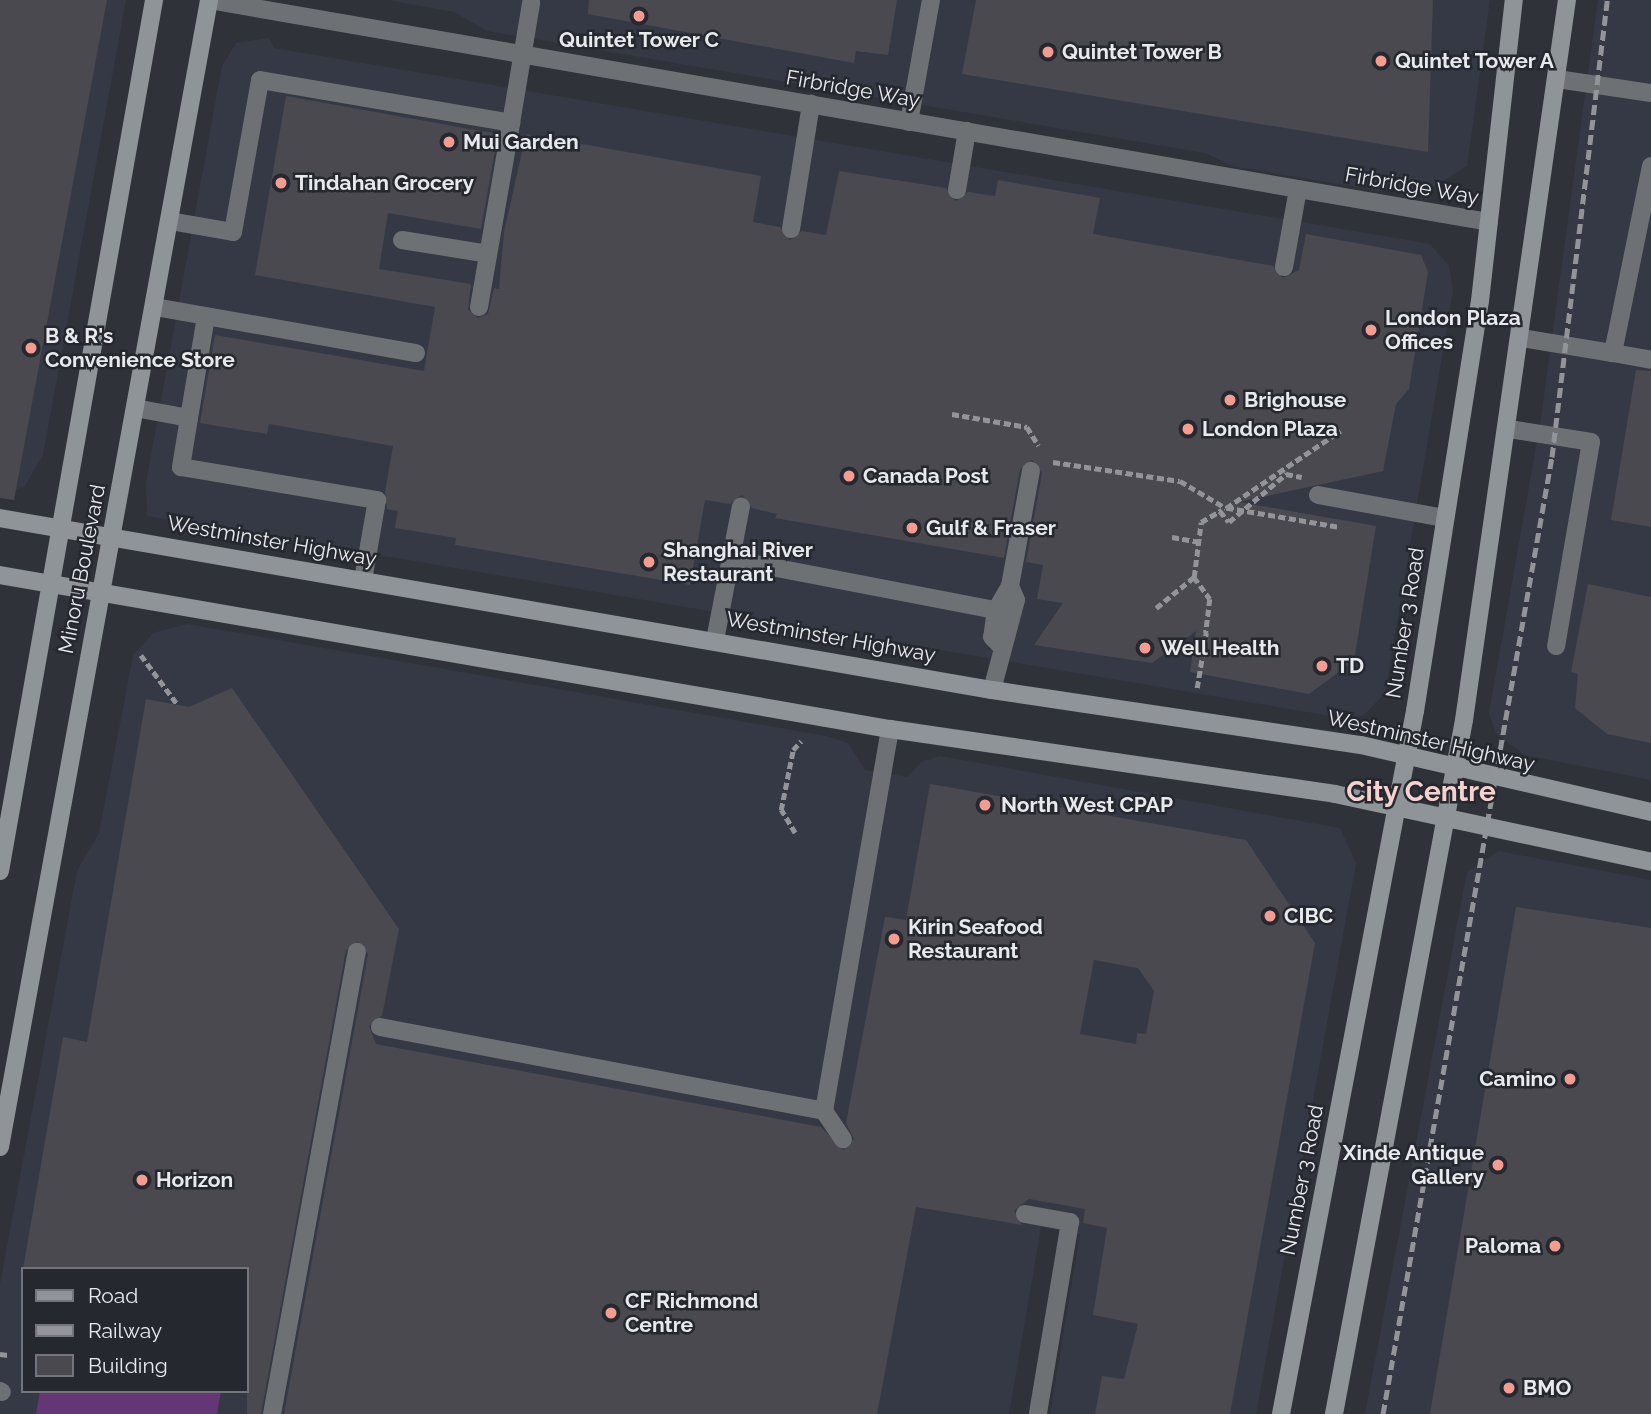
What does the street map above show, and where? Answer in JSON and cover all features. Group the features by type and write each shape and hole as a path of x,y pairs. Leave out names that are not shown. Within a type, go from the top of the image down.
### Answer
{"main road":[{"name":"Minoru Boulevard","path":"0,871 5,810 59,527 153,0"},
{"name":"Minoru Boulevard","path":"0,1147 209,0"},
{"name":"Number 3 Road","path":"1281,1414 1396,807 1445,518 1489,222 1514,0"},
{"path":"1334,1414 1454,767 1509,429 1567,0"},
{"name":"Westminster Highway","path":"0,518 992,690 1405,754 1651,812"},
{"path":"0,575 890,729 1396,807 1444,820 1651,862"}],"street":[{"name":"Firbridge Way","path":"209,0 1489,222"},
{"path":"909,122 931,0"},
{"path":"479,307 531,3"},
{"path":"170,221 233,232 260,79 511,123"},
{"path":"1557,79 1651,93"},
{"path":"791,229 811,104"},
{"path":"957,190 967,131"},
{"path":"1613,353 1651,166"},
{"path":"1284,268 1298,189"},
{"path":"402,240 488,254"},
{"path":"155,307 416,353"},
{"path":"206,316 181,467 377,500 363,580"},
{"path":"1522,338 1651,360"},
{"path":"135,408 189,418"},
{"path":"1509,429 1591,442 1556,646"},
{"path":"1000,645 992,637 996,610 1010,586 1031,471"},
{"path":"1318,495 1445,518"},
{"path":"715,640 741,506"},
{"path":"730,559 996,610"},
{"path":"1000,645 1008,641 1016,600 1010,586"},
{"path":"992,690 1000,645"},
{"path":"843,1139 824,1111 890,729"},
{"path":"272,1414 357,952"},
{"path":"380,1027 824,1111"},
{"path":"1026,1214 1070,1222 1038,1414"}],"path":[{"path":"952,414 1027,428 1041,450"},
{"path":"1156,608 1194,577 1201,522 1340,431"},
{"path":"1048,461 1180,481 1223,510 1337,527"},
{"path":"1223,510 1229,522"},
{"path":"1172,537 1199,542"},
{"path":"1194,577 1210,599 1197,688"},
{"path":"141,655 178,705"},
{"path":"795,833 781,810 793,750 803,739"},
{"path":"0,1354 8,1356"}],"shaded area":[{"path":"0,0 126,0 43,455 24,487 0,494"},
{"path":"388,0 1490,0 1467,166 1433,187 1380,191 1232,166 1205,153 487,31 454,12"},
{"path":"1598,0 1651,0 1651,780 1525,755 1496,734 1489,713 1541,418"},
{"path":"269,38 274,48 1430,244 1449,266 1453,291 1385,693 1364,715 1343,718 147,516 146,483 222,66 236,43"},
{"name":"CF Richmond Centre","path":"187,624 826,736 848,743 865,770 908,777 921,762 940,756 1340,828 1356,863 1256,1414 1050,1414 1080,1234 1041,1227 1009,1414 0,1414 0,1284 77,871 99,833 133,656 153,633"},
{"path":"1499,851 1651,880 1651,1414 1365,1414 1467,872"},
{"path":"40,1393 221,1393 217,1414 36,1414"}],"building":[{"path":"0,0 107,0 14,500 0,498"},
{"path":"589,0 897,0 888,55 856,51 854,63 588,14"},
{"path":"976,0 1433,0 1428,152 962,74"},
{"path":"286,96 498,134 481,229 388,213 379,269 471,284 468,310 478,318 488,314 494,288 499,289 504,232 526,134 761,176 753,222 780,227 790,240 802,231 826,235 839,171 946,188 956,201 968,192 995,196 998,180 1100,198 1093,234 1273,266 1283,278 1299,270 1306,234 1421,255 1428,272 1409,389 1396,404 1383,471 1239,502 1376,526 1354,661 1309,694 1190,672 1196,631 1152,663 1034,645 1063,603 1037,599 1043,565 1026,562 1042,473 1032,460 1020,469 1004,558 775,518 777,514 752,508 742,495 730,504 705,500 690,585 455,545 456,538 395,528 398,511 387,509 385,492 393,446 269,424 267,434 200,423 215,335 424,371 435,307 255,275"},
{"path":"1636,370 1651,371 1651,527 1611,520"},
{"path":"1588,584 1651,597 1651,743 1607,734 1575,708 1578,674 1571,672"},
{"path":"232,688 399,929 382,1016 369,1026 376,1044 821,1127 843,1150 854,1139 846,1123 885,917 906,920 930,784 1246,840 1315,943 1230,1414 1095,1414 1102,1376 1124,1379 1138,1324 1093,1315 1107,1228 1083,1223 1085,1209 1029,1199 1014,1211 1022,1225 916,1207 877,1414 284,1414 368,954 358,941 346,950 261,1414 247,1414 248,1267 23,1267 63,1037 87,1042 146,699 189,707","holes":["1094,960 1138,968 1154,991 1146,1034 1137,1033 1136,1044 1080,1034"]},
{"path":"1516,907 1651,928 1651,1414 1430,1414"}],"railway":[{"path":"1383,1414 1552,457 1607,0"}],"place":[{"name":"Quintet Tower C","path":"639,16"},
{"name":"Quintet Tower B","path":"1048,52"},
{"name":"Quintet Tower A","path":"1381,61"},
{"name":"Mui Garden","path":"449,142"},
{"name":"Tindahan Grocery","path":"281,183"},
{"name":"London Plaza Offices","path":"1371,330"},
{"name":"B & R's Convenience Store","path":"31,348"},
{"name":"Brighouse","path":"1230,400"},
{"name":"London Plaza","path":"1188,429"},
{"name":"Canada Post","path":"849,476"},
{"name":"Gulf & Fraser","path":"912,528"},
{"name":"Shanghai River Restaurant","path":"649,562"},
{"name":"Well Health","path":"1145,648"},
{"name":"TD","path":"1322,666"},
{"name":"North West CPAP","path":"985,805"},
{"name":"CIBC","path":"1270,916"},
{"name":"Kirin Seafood Restaurant","path":"894,939"},
{"name":"Camino","path":"1570,1079"},
{"name":"Xinde Antique Gallery","path":"1498,1165"},
{"name":"Horizon","path":"142,1180"},
{"name":"Paloma","path":"1555,1246"},
{"name":"CF Richmond Centre","path":"611,1313"},
{"name":"BMO","path":"1509,1388"}],"district":[{"name":"City Centre","path":"1421,792"}]}
